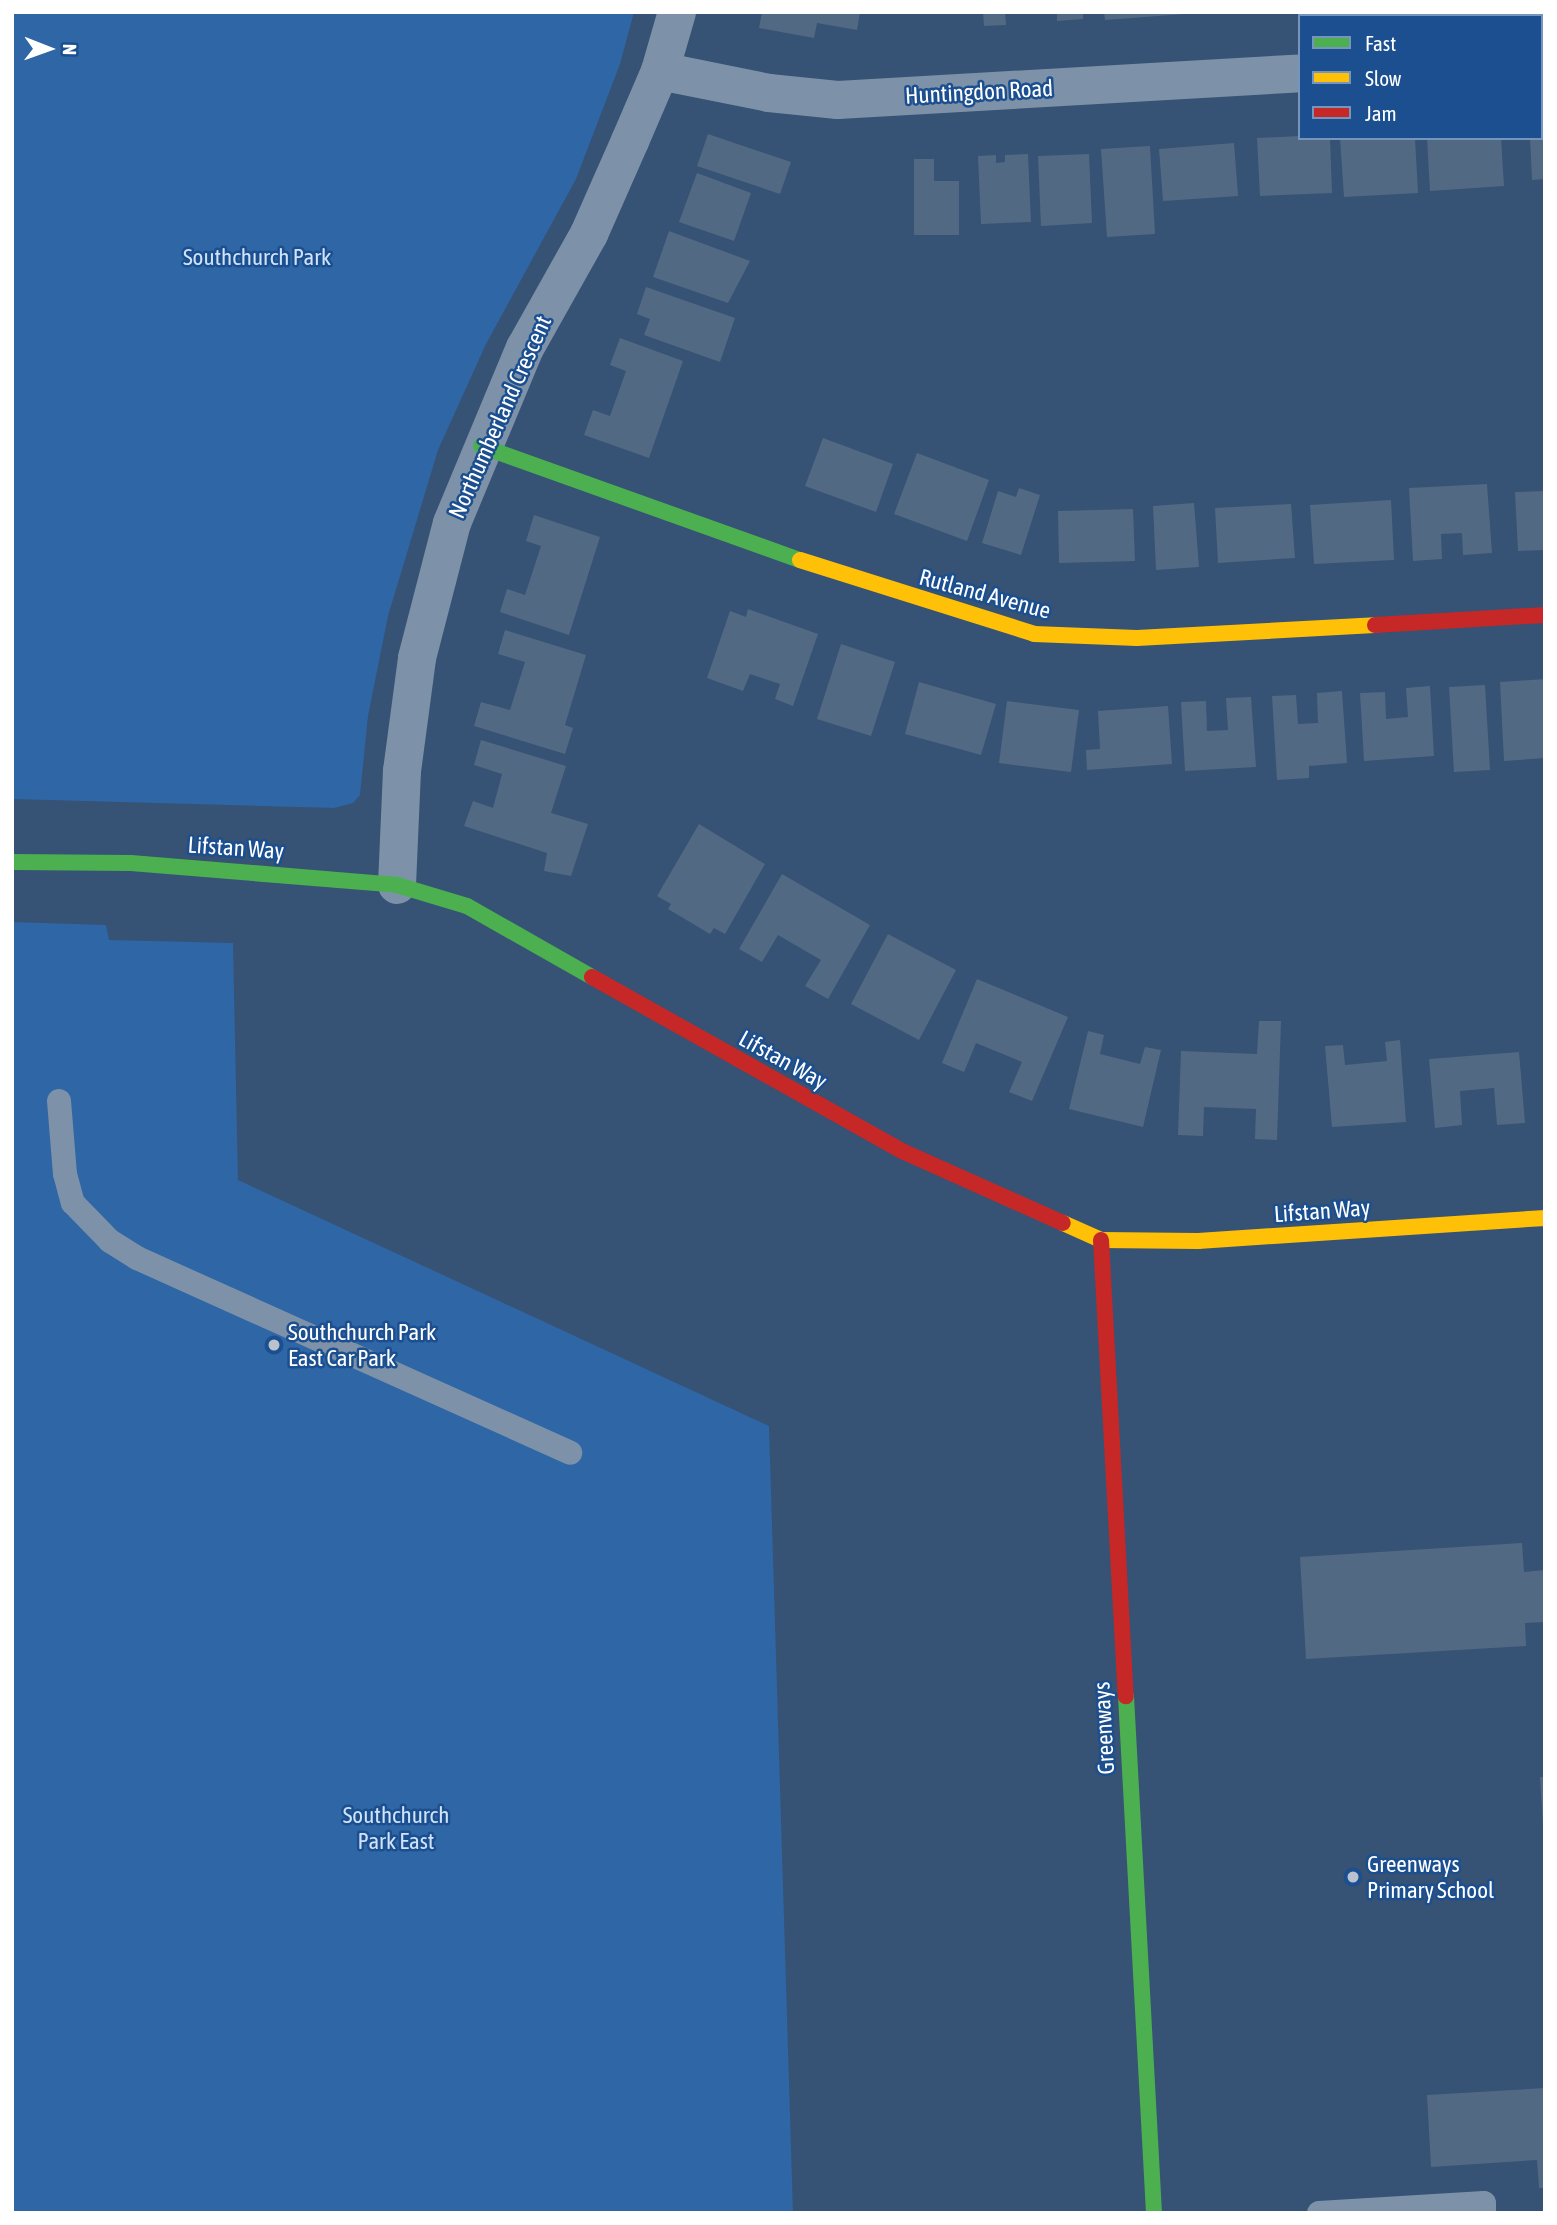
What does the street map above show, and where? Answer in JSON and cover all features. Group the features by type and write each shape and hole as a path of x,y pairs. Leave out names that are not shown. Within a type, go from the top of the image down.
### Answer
{"street":[{"name":"Northumberland Crescent","path":"397,885 402,771 417,658 452,523 481,446 525,348 589,234 660,71 677,12"},
{"name":"Huntingdon Road","path":"660,71 769,93 838,100 1298,73"},
{"name":"Rutland Avenue","path":"481,446 876,587 1034,634 1137,638 1545,615"},
{"name":"Lifstan Way","path":"12,862 131,863 397,885 467,906 902,1151 1101,1240 1198,1241 1545,1218"},
{"name":"Greenways","path":"1101,1240 1154,2213"}],"lane":[{"path":"59,1101 65,1174 73,1203 110,1241 137,1258 570,1453"},
{"path":"1320,2213 1484,2203 1484,2213"}],"green space":[{"name":"Southchurch Park","path":"12,12 634,12 620,64 576,179 486,344 438,450 388,616 368,716 360,795 353,803 334,808 12,799"},
{"name":"Southchurch Park East","path":"12,922 106,925 109,940 233,943 238,1180 769,1426 793,2213 12,2213"}],"building":[{"path":"762,12 860,12 857,30 817,23 814,38 759,28"},
{"path":"983,12 1005,12 1006,25 984,26"},
{"path":"1057,12 1083,12 1083,19 1057,21"},
{"path":"1104,12 1185,12 1185,14 1105,20"},
{"path":"1545,123 1545,179 1532,180 1530,140 1543,140"},
{"path":"708,134 791,162 780,194 697,166"},
{"path":"1298,136 1298,140 1330,140 1332,193 1260,196 1257,138"},
{"path":"1340,140 1415,140 1418,193 1344,197"},
{"path":"1427,140 1501,140 1504,186 1430,191"},
{"path":"1234,143 1238,196 1163,201 1159,149"},
{"path":"1150,146 1155,234 1107,237 1101,149"},
{"path":"1028,154 1031,222 981,224 978,156 996,155 996,163 1005,162 1005,155"},
{"path":"1089,154 1092,223 1041,226 1038,156"},
{"path":"914,159 934,159 934,181 959,181 959,235 914,235"},
{"path":"697,173 751,193 734,241 679,222"},
{"path":"669,231 750,261 728,303 653,277"},
{"path":"646,287 735,318 720,362 644,335 650,319 637,314"},
{"path":"620,338 683,361 649,458 584,435 593,410 610,416 626,371 610,365"},
{"path":"823,438 893,464 876,512 805,486"},
{"path":"917,453 989,480 967,541 894,514"},
{"path":"1487,484 1492,553 1463,555 1462,533 1441,534 1442,559 1413,561 1409,488"},
{"path":"1019,488 1040,495 1021,555 982,543 998,491 1016,497"},
{"path":"1545,491 1545,550 1518,551 1515,492"},
{"path":"1391,500 1394,560 1314,564 1310,505"},
{"path":"1194,503 1199,567 1156,570 1153,506"},
{"path":"1291,504 1295,558 1218,563 1215,508"},
{"path":"1133,509 1135,561 1059,563 1058,511"},
{"path":"534,515 600,537 569,635 500,612 507,589 525,595 541,546 526,541"},
{"path":"748,609 818,634 793,706 775,699 780,684 750,674 743,691 707,678 730,611 746,617"},
{"path":"505,630 586,655 565,725 573,728 565,754 474,726 481,702 510,710 525,662 498,654"},
{"path":"841,644 895,662 871,736 817,719"},
{"path":"1545,679 1545,758 1504,761 1500,682"},
{"path":"919,682 996,704 981,755 905,734"},
{"path":"1485,685 1490,770 1454,772 1449,687"},
{"path":"1430,686 1434,756 1364,761 1360,693 1385,692 1386,719 1408,717 1406,688"},
{"path":"1342,691 1347,763 1309,766 1309,778 1277,780 1272,696 1296,695 1298,724 1318,723 1317,693"},
{"path":"1251,697 1256,767 1185,771 1181,702 1206,701 1207,731 1228,730 1226,698"},
{"path":"1007,701 1079,710 1071,772 999,763"},
{"path":"1168,706 1172,764 1087,770 1086,750 1100,749 1098,711"},
{"path":"481,740 566,766 551,813 588,824 571,876 544,871 547,853 464,826 473,801 493,808 502,774 474,765"},
{"path":"699,824 765,864 725,934 714,928 710,934 668,909 671,904 657,896"},
{"path":"782,874 870,925 828,999 805,986 821,960 778,935 762,962 739,949"},
{"path":"888,934 956,970 919,1040 851,1004"},
{"path":"977,979 1068,1017 1032,1101 1009,1092 1022,1062 976,1043 964,1072 942,1063"},
{"path":"1259,1021 1281,1021 1277,1140 1255,1139 1256,1109 1204,1107 1203,1136 1178,1135 1181,1051 1257,1054"},
{"path":"1088,1031 1104,1035 1100,1054 1140,1064 1145,1047 1161,1050 1143,1127 1069,1109"},
{"path":"1400,1040 1406,1122 1332,1127 1325,1046 1343,1045 1345,1065 1387,1061 1385,1042"},
{"path":"1519,1052 1525,1123 1497,1125 1494,1088 1460,1091 1462,1125 1435,1128 1429,1059"},
{"path":"1522,1543 1524,1572 1545,1570 1545,1622 1525,1623 1526,1646 1306,1659 1300,1557"},
{"path":"1540,1777 1545,1777 1545,1825 1543,1825"},
{"path":"1545,2088 1545,2188 1539,2188 1537,2160 1431,2167 1427,2095"}],"traffic: fast":[{"path":"481,446 800,560"},
{"path":"12,862 131,863 397,885 467,906 592,977"},
{"path":"1126,1696 1154,2213"}],"traffic: slow":[{"path":"800,560 1034,634 1137,638 1375,625"},
{"path":"1063,1223 1101,1240 1198,1241 1545,1218"}],"traffic: jam":[{"path":"1375,625 1545,615"},
{"path":"592,977 902,1151 1063,1223"},
{"path":"1101,1240 1126,1696"}],"place":[{"name":"Southchurch Park East Car Park","path":"274,1345"},
{"name":"Greenways Primary School","path":"1353,1877"}]}
